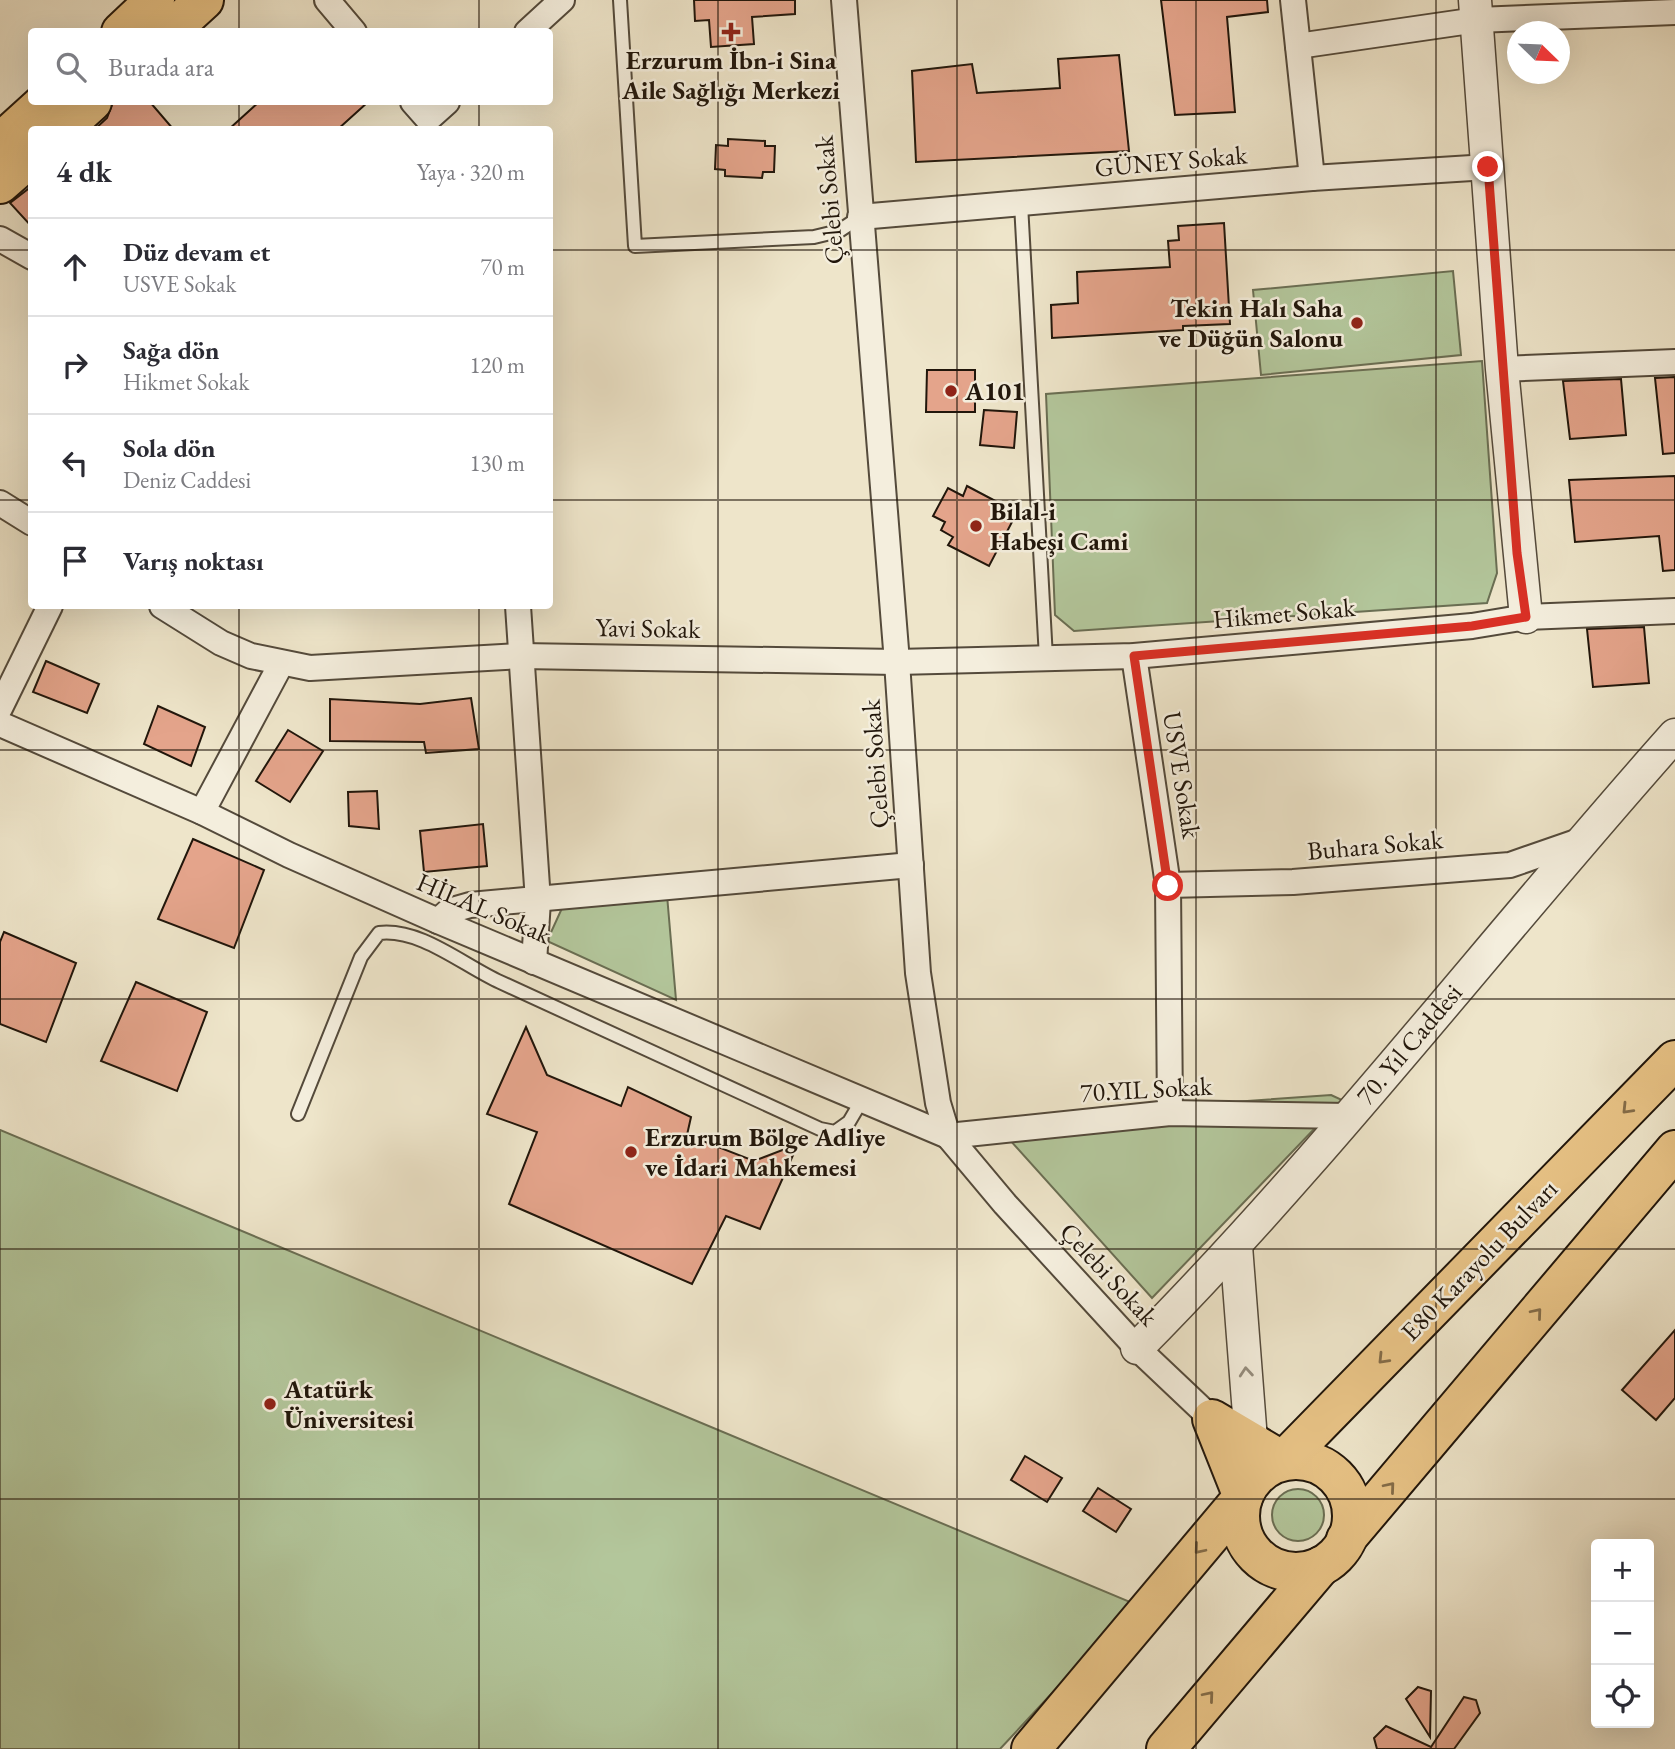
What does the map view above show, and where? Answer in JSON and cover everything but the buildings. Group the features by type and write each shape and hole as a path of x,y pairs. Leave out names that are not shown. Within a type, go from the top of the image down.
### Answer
{"main road":[{"path":"125,28 155,0"},
{"path":"173,28 204,0"},
{"path":"0,143 42,105"},
{"path":"65,126 89,105"},
{"path":"0,184 28,160"},
{"name":"E80 Karayolu Bulvarı","path":"1283,1461 1675,1060"},
{"path":"1166,1749 1675,1150"},
{"path":"1212,1419 1283,1461"},
{"path":"1031,1749 1243,1497 1252,1480 1267,1467 1283,1461 1301,1460 1318,1464 1334,1474 1345,1488 1351,1504 1351,1522 1334,1553 1303,1572 1284,1571 1259,1557 1242,1534 1240,1515 1243,1497 1212,1419"}],"street":[{"path":"327,0 351,28"},
{"path":"531,28 562,0"},
{"name":"Çelebi Sokak","path":"844,0 897,662 918,973 937,1103 948,1136 1005,1204 1137,1348 1212,1419"},
{"path":"1293,0 1312,178"},
{"path":"1298,46 1476,10 1675,12"},
{"path":"1476,10 1517,553 1526,617"},
{"path":"419,116 441,105"},
{"name":"GÜNEY Sokak","path":"860,217 1312,178 1488,167"},
{"path":"0,239 28,255"},
{"path":"1502,369 1675,362"},
{"path":"1,505 28,521"},
{"path":"0,708 49,609"},
{"name":"Yavi Sokak","path":"167,609 221,643 251,656 310,668 521,656 897,662"},
{"path":"518,609 538,901 534,962"},
{"name":"Hikmet Sokak","path":"897,662 1134,656 1472,626 1526,617 1675,611"},
{"name":"USVE Sokak","path":"1134,656 1168,886 1170,1112"},
{"path":"202,812 281,664"},
{"name":"HİLAL Sokak","path":"0,724 202,812 289,855 438,921 948,1136"},
{"name":"70. Yıl Caddesi","path":"1137,1348 1236,1246 1582,840 1675,735"},
{"name":"Buhara Sokak","path":"1168,886 1293,882 1510,865 1582,840"},
{"path":"438,921 459,907 911,865"},
{"name":"70.YIL Sokak","path":"948,1136 1170,1112 1348,1116"},
{"path":"1236,1246 1251,1440"}],"lane":[{"path":"620,0 635,246 814,237 839,231 860,217"},
{"path":"1021,204 1046,658"},
{"path":"298,1114 362,957 379,933 393,932 417,939 490,977 820,1129 835,1132 849,1122 862,1100"}],"green space":[{"name":"Tekin Halı Saha ve Düğün Salonu","path":"1453,271 1461,355 1261,375 1253,290"},
{"path":"1482,361 1497,573 1487,603 1074,631 1055,615 1046,394"},
{"path":"667,895 676,1000 547,941 563,906"},
{"path":"1331,1095 1342,1100 1152,1298 991,1119"},
{"name":"Atatürk Üniversitesi","path":"0,1130 1135,1604 1000,1749 0,1749"},
{"path":"1298,1489 1317,1496 1324,1515 1317,1534 1298,1541 1279,1534 1272,1515 1279,1496"}],"place":[{"name":"Erzurum İbn-i Sina Aile Sağlığı Merkezi","path":"731,32"},
{"name":"Tekin Halı Saha ve Düğün Salonu","path":"1357,323"},
{"name":"A101","path":"951,391"},
{"name":"Bilal-i Habeşi Cami","path":"976,526"},
{"name":"Erzurum Bölge Adliye ve İdari Mahkemesi","path":"631,1152"},
{"name":"Atatürk Üniversitesi","path":"270,1404"}],"route":[{"path":"1168,886 1134,656 1472,626 1526,617 1517,553 1488,167"}]}
